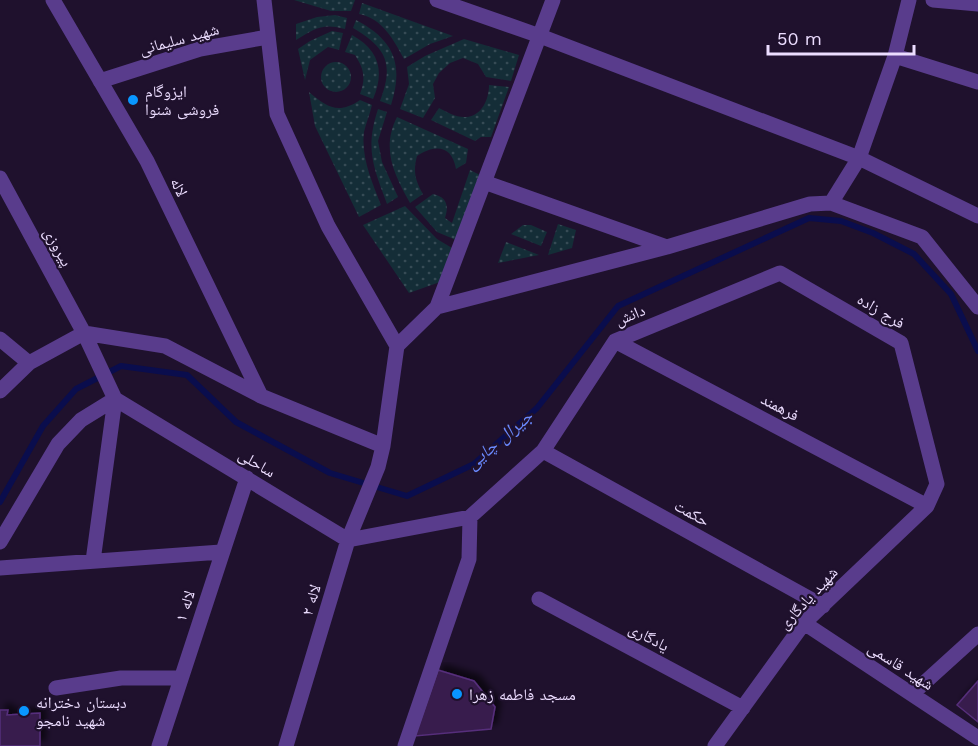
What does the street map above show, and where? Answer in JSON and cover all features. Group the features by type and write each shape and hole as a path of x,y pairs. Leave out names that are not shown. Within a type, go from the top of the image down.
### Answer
{"street":[{"name":"لاله","path":"53,0 147,161 261,396"},
{"path":"264,0 277,114 328,226 398,346 438,308 552,0"},
{"path":"437,0 540,36 859,158 978,216"},
{"path":"831,203 859,158 896,56 909,0"},
{"path":"933,0 978,3"},
{"name":"شهید سلیمانی","path":"100,81 200,49 268,37"},
{"path":"896,56 978,82"},
{"name":"پیروزی","path":"0,178 85,334 115,399"},
{"path":"484,182 666,247"},
{"path":"438,308 666,247 810,204 831,203 922,237 978,308"},
{"name":"دانش","path":"543,451 615,341 780,273"},
{"name":"فرج زاده","path":"780,273 901,344 937,484"},
{"path":"0,391 29,363 85,334 165,346 261,396 383,446"},
{"path":"0,339 29,363"},
{"name":"فرهمند","path":"615,341 927,506"},
{"name":"لاله ۲","path":"285,746 348,540 378,468 398,346"},
{"path":"0,542 58,444 81,420 115,399"},
{"path":"93,561 115,399"},
{"name":"ساحلی","path":"115,399 348,540"},
{"path":"348,540 470,517 543,451"},
{"name":"حکمت","path":"543,451 823,606"},
{"name":"لاله ۱","path":"159,746 247,478"},
{"name":"شهید یادگاری","path":"715,746 804,623 927,506 937,484"},
{"path":"405,746 469,559 470,517"},
{"path":"0,568 221,552"},
{"name":"یادگاری","path":"539,599 743,708"},
{"name":"شهید قاسمی","path":"804,623 978,738"},
{"path":"912,694 978,634"},
{"path":"56,688 121,678 181,678"}],"shaded area":[{"path":"294,0 355,0 351,11 331,11"},
{"path":"362,3 453,36 430,44 404,59 381,25 359,14"},
{"path":"335,15 347,18 345,29 330,26 319,28 296,40 296,24 317,17"},
{"path":"356,20 379,36 393,55 396,77 391,105 380,101 387,67 384,58 374,43 353,28"},
{"path":"332,31 343,33 339,50 328,47 310,60 305,80 298,49"},
{"path":"352,35 368,47 377,62 379,79 373,99 360,94 363,83 362,69 355,55 345,52"},
{"path":"464,39 519,55 511,81 486,77 478,64 463,58 450,63 439,73 433,84 435,98 423,118 400,109 409,84 407,67 425,56"},
{"path":"336,62 347,66 351,77 347,88 336,92 325,88 321,77 325,66"},
{"path":"489,85 509,87 491,137 481,137 475,141 431,120 439,108 459,117 476,114 484,106"},
{"path":"309,92 321,102 333,107 345,107 360,100 372,105 364,132 364,151 368,170 381,205 359,217 315,126"},
{"path":"378,109 387,112 378,141 382,162 398,197 387,204 378,179 371,147"},
{"path":"397,117 468,149 466,163 456,169 451,155 442,149 430,150 417,156 416,175 423,194 410,203 399,182 390,151 392,129"},
{"path":"470,170 480,175 456,240 437,232 415,207 433,194 438,195 446,203 445,218 452,223"},
{"path":"405,206 437,239 452,248 440,282 409,293 363,225"},
{"path":"558,224 576,230 572,248 548,255"},
{"path":"523,225 531,225 547,232 541,246 511,234"},
{"path":"506,242 539,255 498,263"}],"building":[{"name":"مسجد فاطمه زهرا","path":"438,670 474,681 495,707 491,729 415,736"},
{"path":"978,681 978,722 957,705"},
{"path":"0,710 8,710 7,715 40,713 40,746 0,746"}],"waterway":[{"name":"جیرال چایی","path":"0,502 43,426 76,389 121,366 187,375 236,422 330,473 407,496 474,464 537,408 618,306 809,218 841,221 873,233 914,254 951,294 978,351"}],"place":[{"name":"ایزوگام فروشی شنوا","path":"133,100"},
{"name":"مسجد فاطمه زهرا","path":"457,694"},
{"name":"دبستان دخترانه شهید نامجو","path":"24,711"}]}
